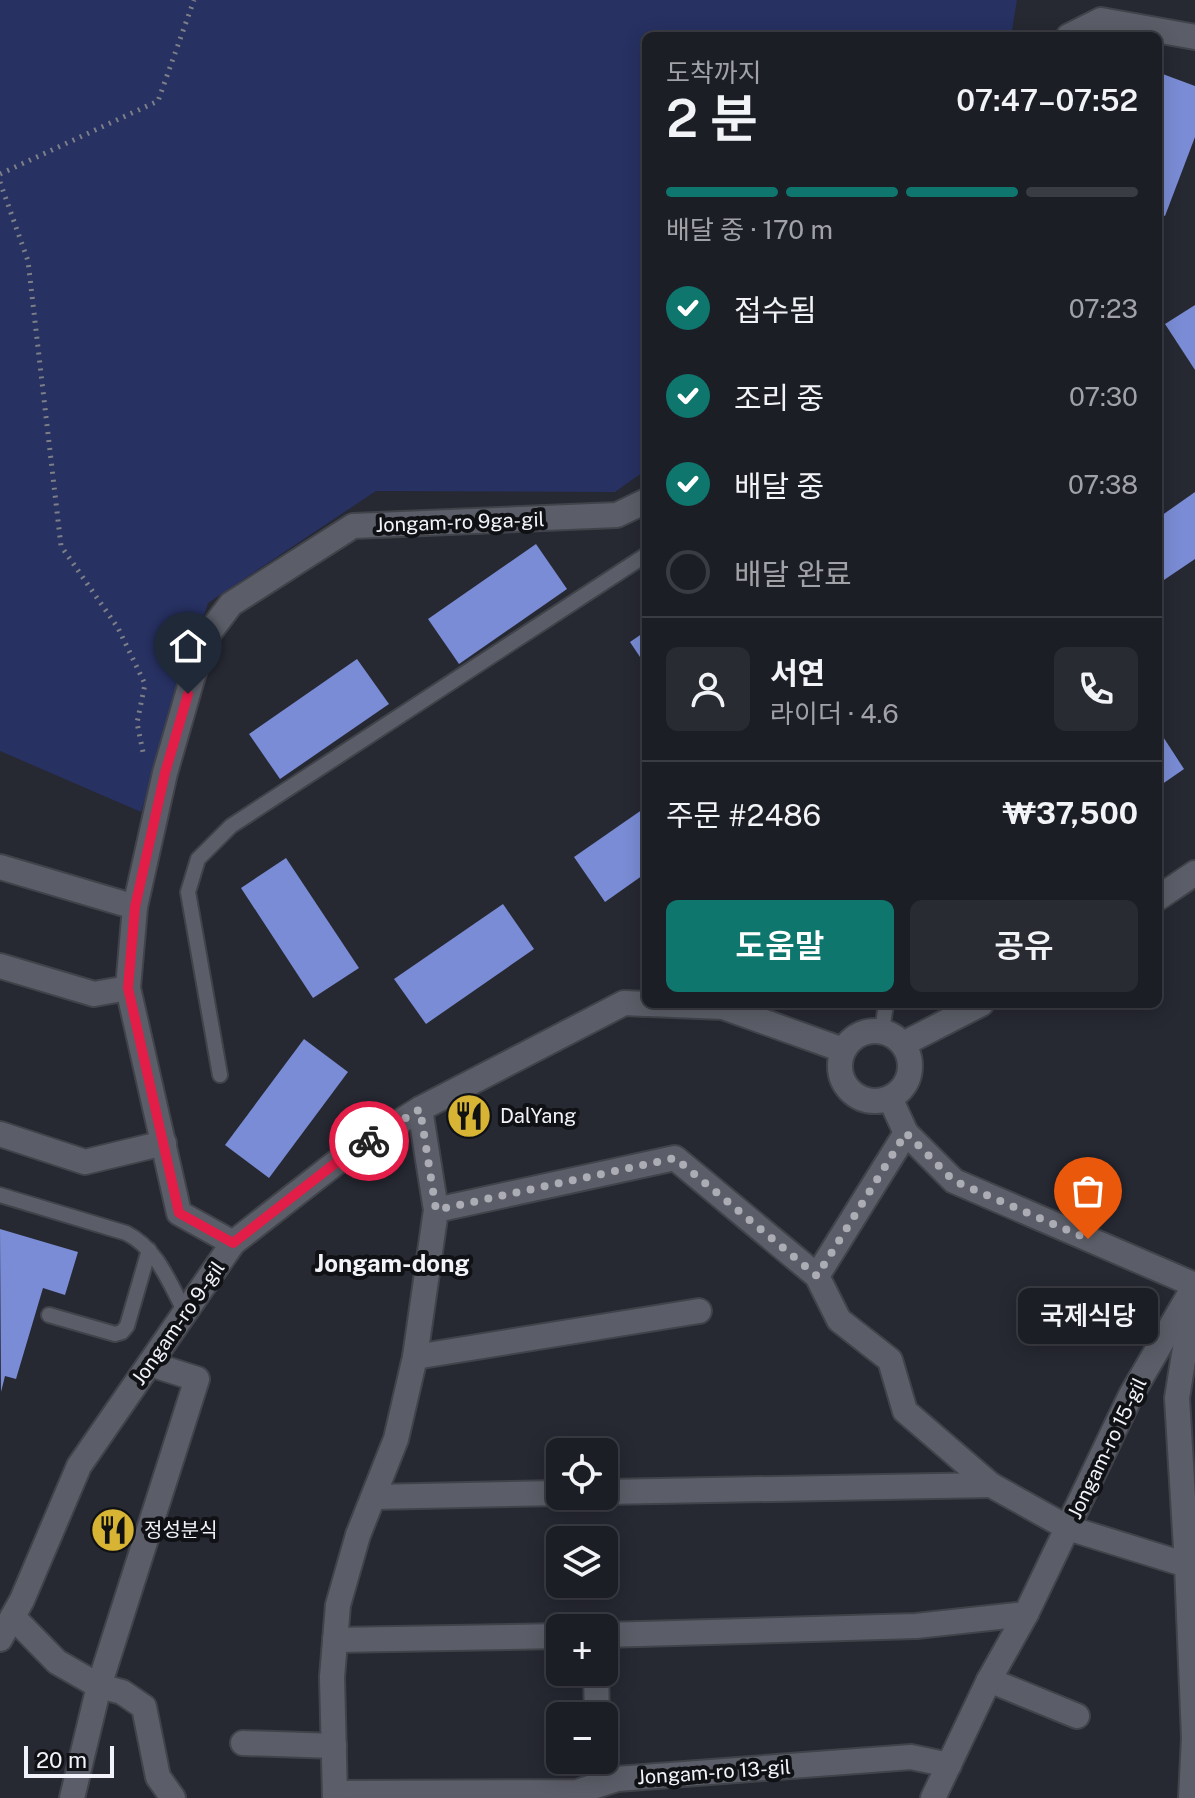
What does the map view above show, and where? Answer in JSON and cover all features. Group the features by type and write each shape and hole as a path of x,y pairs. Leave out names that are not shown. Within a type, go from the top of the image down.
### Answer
{"street":[{"path":"1077,32 1101,20 1195,37"},
{"name":"Jongam-ro 9ga-gil","path":"233,1243 179,1213 128,988 135,907 165,773 203,641 231,604 353,526 617,515 642,503"},
{"path":"0,867 135,907"},
{"path":"1162,895 1195,873"},
{"path":"0,966 94,994 128,988"},
{"name":"Jongam-ro 9-gil","path":"0,1639 12,1603 79,1466 233,1243 342,1158 420,1109 624,1003 642,1004"},
{"name":"Jongam-ro 9-gil","path":"726,1008 843,1050"},
{"path":"892,1037 970,1008"},
{"path":"871,1030 892,1037 907,1051 910,1063 904,1086 890,1098 878,1101 854,1095 840,1075 839,1062 843,1050 849,1041 871,1030"},
{"path":"890,1098 906,1133 954,1181 1195,1285 1177,1398 1194,1738 1191,1798"},
{"name":"Jongam-ro 13-gil","path":"420,1109 436,1210 415,1357 396,1439 358,1535 338,1605 332,1677 335,1796 599,1792 617,1779 911,1757 949,1765"},
{"path":"817,1276 906,1133"},
{"path":"0,1134 85,1162 164,1143"},
{"path":"436,1210 675,1158 817,1276 839,1320 890,1360 905,1411 991,1485 1068,1528"},
{"name":"Jongam-ro 15-gil","path":"933,1798 1131,1395 1195,1285"},
{"path":"415,1357 699,1311"},
{"path":"72,1798 99,1686 197,1379 150,1364"},
{"path":"618,1492 991,1485"},
{"path":"374,1497 546,1493"},
{"name":"Jongam-ro 15-gil","path":"1068,1528 1187,1565"},
{"path":"12,1603 57,1662 99,1686 122,1692 144,1707 158,1777 173,1798"},
{"path":"618,1635 916,1626 1026,1614"},
{"path":"335,1640 546,1636"},
{"path":"989,1680 1077,1716"},
{"path":"243,1743 334,1746"}],"lane":[{"path":"220,1075 188,892 198,859 231,826 642,558"},
{"path":"887,1008 892,1037"},
{"path":"0,1195 140,1240 185,1312"},
{"path":"49,1315 115,1334 122,1332 127,1326 149,1250"}],"path":[{"path":"0,174 158,101 194,0"},
{"path":"0,182 28,261 61,546 118,628 145,684 137,723 146,763 165,773"}],"shaded area":[{"path":"0,0 1017,0 1012,32 642,32 642,473 615,492 376,491 208,603 141,812 0,751"}],"building":[{"path":"1162,74 1195,86 1195,137 1165,216 1162,215"},
{"path":"1195,305 1195,370 1165,324"},
{"path":"1195,492 1195,559 1162,581 1162,515"},
{"path":"536,544 567,589 459,664 428,619"},
{"path":"642,634 642,660 630,642"},
{"path":"357,659 389,704 280,779 249,734"},
{"path":"1162,735 1184,769 1162,784"},
{"path":"642,810 642,876 605,902 574,857"},
{"path":"286,858 359,968 313,998 241,888"},
{"path":"503,904 534,949 426,1024 394,979"},
{"path":"304,1039 348,1072 269,1178 225,1145"},
{"path":"0,1229 78,1252 65,1295 43,1288 16,1379 5,1376 1,1392"}],"way so far":[{"path":"369,1141 420,1109 436,1210 675,1158 817,1276 906,1133 954,1181 1088,1239"}],"place":[{"name":"DalYang","path":"469,1116"},
{"name":"국제식당","path":"1088,1239"},
{"name":"정성분식","path":"113,1530"}],"district":[{"name":"Jongam-dong","path":"392,1263"}],"route":[{"path":"188,694 165,773 135,907 128,988 179,1213 233,1243 342,1158 369,1141"}]}
